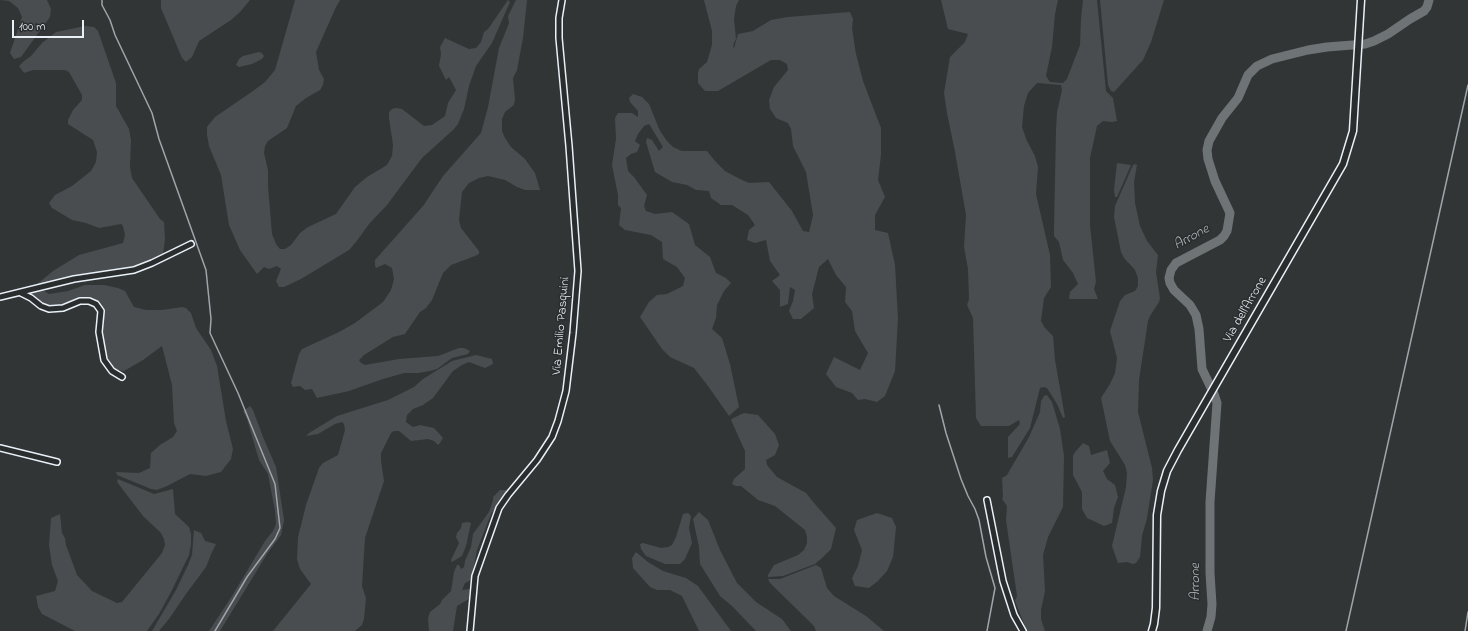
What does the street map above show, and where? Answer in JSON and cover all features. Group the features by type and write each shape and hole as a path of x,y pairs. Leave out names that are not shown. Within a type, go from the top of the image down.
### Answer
{"street":[{"name":"Via Emilio Pasquini","path":"470,631 475,576 497,514 508,495 537,460 552,438 560,416 566,391 574,327 578,271 559,38 559,18 562,0"},
{"name":"Via dell'Arrone","path":"1152,631 1156,616 1157,515 1161,491 1167,471 1343,164 1353,131 1361,0"},
{"path":"0,297 74,279 134,270 191,244"},
{"path":"20,293 31,298 41,306 49,309 63,308 80,301 89,301 96,304 101,312 100,332 104,360 112,371 122,376"},
{"path":"0,448 57,462"},
{"path":"987,500 1004,586 1014,615 1023,631"}],"shaded area":[{"path":"0,0 47,0 51,9 50,17 21,57 14,59 10,53 22,17 18,8 9,1"},
{"path":"161,0 250,0 231,20 199,41 192,57 186,62 182,58 161,8"},
{"path":"295,0 340,0 316,52 319,70 324,79 323,85 320,90 296,106 287,128 268,141 265,146 264,153 268,170 272,234 280,249 285,249 291,245 300,233 308,227 336,214 355,187 367,177 387,165 392,156 393,145 389,118 389,112 392,109 402,109 424,126 432,125 445,116 448,103 456,90 449,77 446,80 439,66 441,54 440,47 445,38 469,49 476,48 481,42 484,32 488,29 508,0 510,2 492,43 476,66 469,86 464,109 458,124 422,158 387,205 369,224 349,250 301,279 284,287 279,287 276,281 281,269 277,266 269,269 264,267 257,274 240,250 229,225 221,175 209,146 207,127 215,117 265,82 275,70"},
{"path":"516,0 527,0 523,38 517,70 513,78 515,99 514,105 505,112 502,119 502,131 511,147 525,159 535,173 540,190 525,190 505,180 488,176 479,178 469,183 462,192 459,220 461,228 479,251 479,254 451,265 443,273 432,300 426,308 420,312 405,334 393,337 364,355 359,360 365,365 399,359 438,356 459,348 464,348 470,351 468,354 452,358 437,369 418,373 404,373 349,391 317,398 312,389 305,390 300,386 293,387 291,383 299,354 302,349 355,323 383,302 391,290 394,279 392,268 385,264 376,268 375,260 423,206 443,176 481,133 488,107 499,48 509,23 508,16"},
{"path":"704,0 739,0 736,6 734,19 736,39 734,48 738,34 753,31 771,20 788,17 850,12 853,19 852,28 856,54 863,81 881,128 881,155 878,180 885,197 875,215 875,230 888,233 895,265 898,319 895,371 885,396 877,402 865,399 858,400 852,393 836,387 826,374 834,357 860,370 868,353 855,331 852,311 845,302 846,287 836,275 828,259 819,267 812,294 814,308 801,319 793,319 789,311 795,290 790,287 788,304 780,307 780,290 772,281 780,275 770,261 766,240 755,243 747,240 749,230 755,225 748,215 732,205 721,205 711,198 709,191 696,190 687,185 672,182 655,172 646,142 647,138 652,140 659,151 663,147 649,124 644,126 635,141 640,145 637,152 626,158 628,171 647,195 644,206 646,211 655,214 672,212 689,224 695,245 710,257 716,273 726,278 731,283 724,291 717,305 716,318 712,329 722,338 730,364 739,407 729,416 694,368 670,357 662,349 640,317 649,302 657,295 667,294 683,286 685,278 677,267 663,259 662,242 651,235 625,230 619,225 621,208 618,205 618,195 612,165 616,139 615,118 618,113 632,113 638,117 638,111 630,102 629,98 633,94 642,97 649,104 660,131 673,147 682,151 707,151 725,171 738,178 749,183 769,182 792,211 803,231 809,232 813,215 806,172 793,146 791,129 788,123 776,118 770,109 769,100 774,87 788,70 787,64 780,60 771,60 718,91 705,91 698,83 698,74 699,69 707,62 712,45 712,31"},
{"path":"941,0 1058,0 1055,14 1052,47 1046,76 1050,82 1063,83 1067,79 1080,45 1083,0 1097,0 1106,91 1113,98 1117,121 1103,121 1097,126 1090,158 1090,225 1096,282 1094,289 1098,299 1069,299 1070,292 1078,284 1073,273 1063,260 1059,242 1054,236 1056,131 1057,112 1062,90 1061,85 1037,83 1028,93 1024,106 1022,127 1035,156 1038,167 1036,194 1050,255 1051,287 1044,298 1041,321 1045,328 1053,336 1055,360 1065,417 1063,418 1057,404 1047,388 1040,388 1030,428 1012,457 1008,458 1008,437 1020,424 1019,420 1009,426 981,426 976,418 973,318 967,305 969,299 968,269 964,247 966,215 944,93 950,57 965,42 968,34 948,29"},
{"path":"1100,0 1164,0 1151,42 1143,60 1114,92 1111,91 1108,85"},
{"path":"85,26 94,27 98,31 116,83 116,106 129,129 131,140 130,167 132,178 160,219 164,222 165,239 163,256 127,270 37,288 36,285 53,271 79,255 123,243 125,235 121,224 99,228 72,220 52,208 49,203 55,195 72,186 91,171 96,162 97,152 93,140 68,124 68,120 73,110 82,100 82,95 69,72 65,70 33,70 24,73 19,66 31,56 42,43 56,32"},
{"path":"259,52 264,56 262,59 252,64 239,67 236,65 239,59 243,56"},
{"path":"1117,163 1131,165 1117,197 1115,197 1114,190"},
{"path":"1133,165 1137,165 1134,182 1135,203 1140,226 1147,241 1158,255 1156,272 1160,298 1148,321 1139,380 1138,412 1152,468 1153,480 1147,518 1142,536 1140,557 1136,563 1133,564 1127,562 1118,563 1112,546 1126,487 1127,473 1125,465 1110,441 1101,398 1115,373 1117,358 1110,331 1120,301 1125,295 1135,291 1138,286 1138,278 1135,270 1124,258 1121,252 1114,217 1115,206"},
{"path":"85,285 104,285 125,291 134,307 146,310 162,310 182,307 186,308 191,313 196,328 211,350 217,366 226,421 233,449 231,459 221,472 206,476 190,474 157,490 117,475 116,472 139,473 150,468 151,453 173,437 177,431 174,423 172,385 162,346 143,360 124,371 113,369 109,363 104,348 104,315 102,306 95,299 88,297 57,307 48,306 37,299 30,292 44,291 49,294 68,291"},
{"path":"476,355 492,359 493,364 485,368 469,362 462,365 453,371 433,398 423,405 413,409 407,415 406,422 413,427 420,425 434,428 443,438 440,443 438,445 434,441 428,439 411,441 399,431 394,431 391,433 381,453 384,481 365,538 362,586 366,598 362,625 355,631 273,631 311,584 300,569 297,559 298,537 306,505 319,468 323,463 338,455 345,430 344,424 342,422 335,424 318,434 306,436 337,416 388,400 414,387 423,379 452,361"},
{"path":"1047,395 1052,402 1060,429 1064,456 1063,507 1048,537 1043,555 1045,591 1041,610 1041,619 1045,631 1027,631 1015,601 1017,596 1006,520 1007,506 1002,499 1002,478 1007,475 1029,437 1040,412 1041,401 1044,396"},
{"path":"250,406 276,467 284,520 281,535 267,554 220,631 209,631 276,524 268,474 259,460 247,419 243,411"},
{"path":"744,413 758,415 775,434 779,445 775,455 766,460 767,465 777,477 806,493 836,528 831,549 822,558 815,564 783,576 768,577 768,575 774,565 798,555 804,550 807,543 807,537 805,530 775,506 758,500 741,486 732,484 734,479 745,469 745,451 731,420"},
{"path":"1083,443 1089,446 1091,455 1107,450 1110,463 1103,471 1107,479 1115,485 1118,497 1114,508 1112,523 1104,526 1087,518 1082,509 1082,492 1073,475 1073,456"},
{"path":"118,479 154,494 173,489 175,514 189,527 191,534 189,555 159,614 147,631 75,631 42,614 38,607 36,596 55,591 58,581 52,565 49,545 51,518 60,514 62,533 77,575 92,591 117,603 122,602 162,553 165,545 161,533 143,516 117,482"},
{"path":"500,490 506,490 507,493 491,514 477,550 471,580 465,583 462,590 470,589 469,599 457,606 453,631 429,631 428,618 430,612 440,604 451,591 454,572 457,565 459,565 461,569 464,567 471,547 473,534 489,512 493,497"},
{"path":"699,512 708,520 720,550 737,583 756,602 782,619 791,631 756,631 720,596 700,564 699,547 693,519"},
{"path":"688,513 691,516 689,528 692,543 685,559 680,564 665,564 646,556 641,549 640,544 643,543 661,548 672,545 683,514"},
{"path":"877,513 892,518 896,527 893,557 887,571 869,588 855,586 852,578 858,566 862,550 854,530 857,520"},
{"path":"462,523 471,523 466,546 462,556 452,562 451,560 459,543 456,537 457,533 461,528"},
{"path":"194,530 201,533 205,541 216,544 206,567 169,619 159,631 152,631 176,590 188,565 192,555"},
{"path":"636,552 648,562 663,571 686,578 698,586 731,631 699,631 682,596 670,590 657,590 650,587 633,568 632,558"},
{"path":"816,565 821,568 827,588 834,596 866,616 884,631 816,631 814,626 770,583 768,579 780,579"}],"waterway":[{"path":"102,0 102,5 110,20 115,35 152,113 159,139 206,270 211,319 210,333 238,393 275,484 280,528 275,539 247,577 215,631"},
{"name":"Arrone","path":"1207,631 1211,617 1212,604 1210,573 1210,502 1217,403 1202,369 1199,329 1196,315 1190,305 1174,290 1169,278 1171,270 1176,263 1220,240 1227,231 1230,213 1215,181 1208,159 1207,150 1209,141 1222,118 1238,98 1248,75 1257,66 1272,59 1308,50 1365,44 1374,41 1388,34 1424,11 1429,0"},
{"path":"1346,631 1468,85"},
{"path":"939,405 946,433 961,479 979,520 986,557 995,588 987,631"},
{"path":"1465,631 1468,612"}]}
